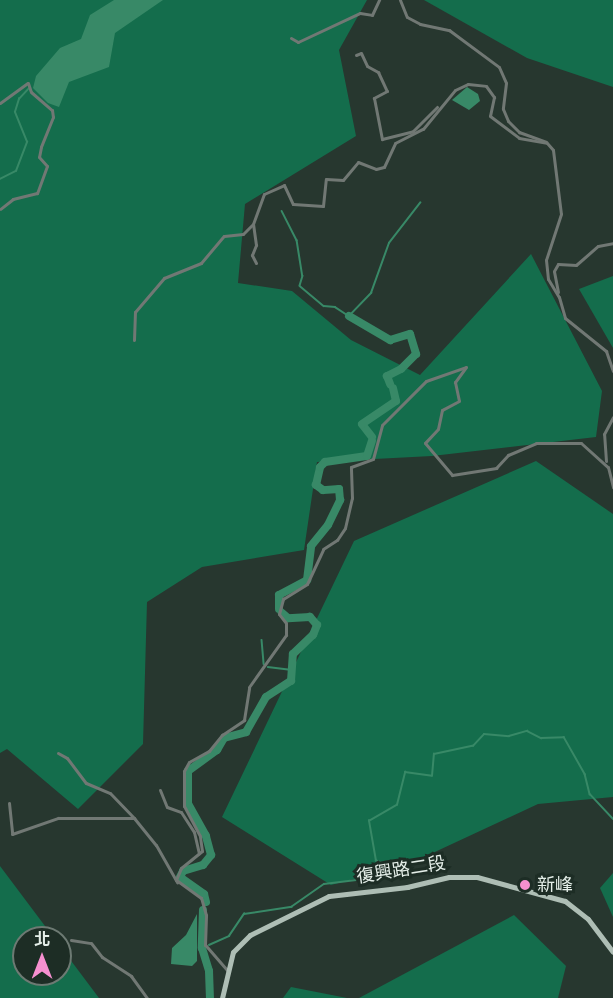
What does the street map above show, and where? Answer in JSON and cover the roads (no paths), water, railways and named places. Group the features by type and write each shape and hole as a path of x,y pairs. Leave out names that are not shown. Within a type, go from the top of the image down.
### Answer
{"main road":[{"name":"復興路二段","path":"222,998 233,952 244,939 329,896 464,875 565,901 588,919 613,952"}],"street":[{"path":"291,38 297,42 360,13 372,15 379,0"},
{"path":"399,0 405,15 413,20 449,30 499,67 507,83 503,110 508,121 519,132 547,143 553,150 561,206 546,270 559,297"},
{"path":"356,55 361,53 367,66 378,72 387,91 374,96 382,139 416,129 460,87 486,86 494,97 490,116 519,138 547,143"},
{"path":"0,103 28,83 31,92 53,113 39,157 47,166 34,196 13,199 0,210"},
{"path":"134,340 135,312 164,278 201,263 224,236 243,234 253,224 264,194 278,185 284,185 295,206 320,206 325,202 326,179 344,180 358,162 376,169 384,167 395,143 423,129 441,105"},
{"path":"253,224 256,245 252,255 256,263"},
{"path":"613,243 598,246 576,265 558,264 554,279 565,318 606,351 613,371"},
{"path":"178,883 178,872 199,855 200,836 184,806 186,765 244,720 249,687 286,635 286,623 279,614 283,599 311,580 321,552 337,540 348,521 351,467 373,459 382,425 423,383 467,368 455,382 457,404 442,410 438,429 425,443 455,476 496,468 508,455 541,443 584,444 606,463"},
{"path":"613,417 604,434 606,463 613,487"},
{"path":"58,753 67,758 86,783 110,793 156,845 178,883 201,898 206,915 205,945 227,970"},
{"path":"160,790 165,804 181,812 197,837 199,855"},
{"path":"9,803 12,834 58,818 134,818"},
{"path":"72,940 91,943 102,957 131,976 147,998"}],"waterway":[{"path":"0,179 16,171 27,142 15,112 19,99 30,87"},
{"path":"282,211 297,240 303,276 300,286 324,306 335,307 349,316 371,293 389,243 420,203"},
{"path":"349,316 390,340 410,334 416,354 401,369 387,376 390,384"},
{"path":"372,437 362,424 396,401 393,388"},
{"path":"279,609 279,595 307,580 311,546 328,525 340,500 339,489 323,490 316,485 320,467 325,462 367,456 372,441"},
{"path":"206,902 204,894 180,877 183,871 203,865 211,855 206,836 188,804 188,771 217,750 224,738 246,732 266,697 291,681 293,654 313,635 317,625 310,617 288,618 282,613"},
{"path":"262,640 264,664"},
{"path":"268,667 292,670"},
{"path":"209,945 229,936 244,914 291,907 324,884 389,876 392,867 376,861 369,821 397,805 405,772 432,776 434,754 473,746 484,734 509,736 527,731 541,738 564,737 585,774 590,794 613,819"},
{"path":"203,910 202,948 209,971 210,998"}],"place":[{"name":"新峰","path":"525,885"}]}
